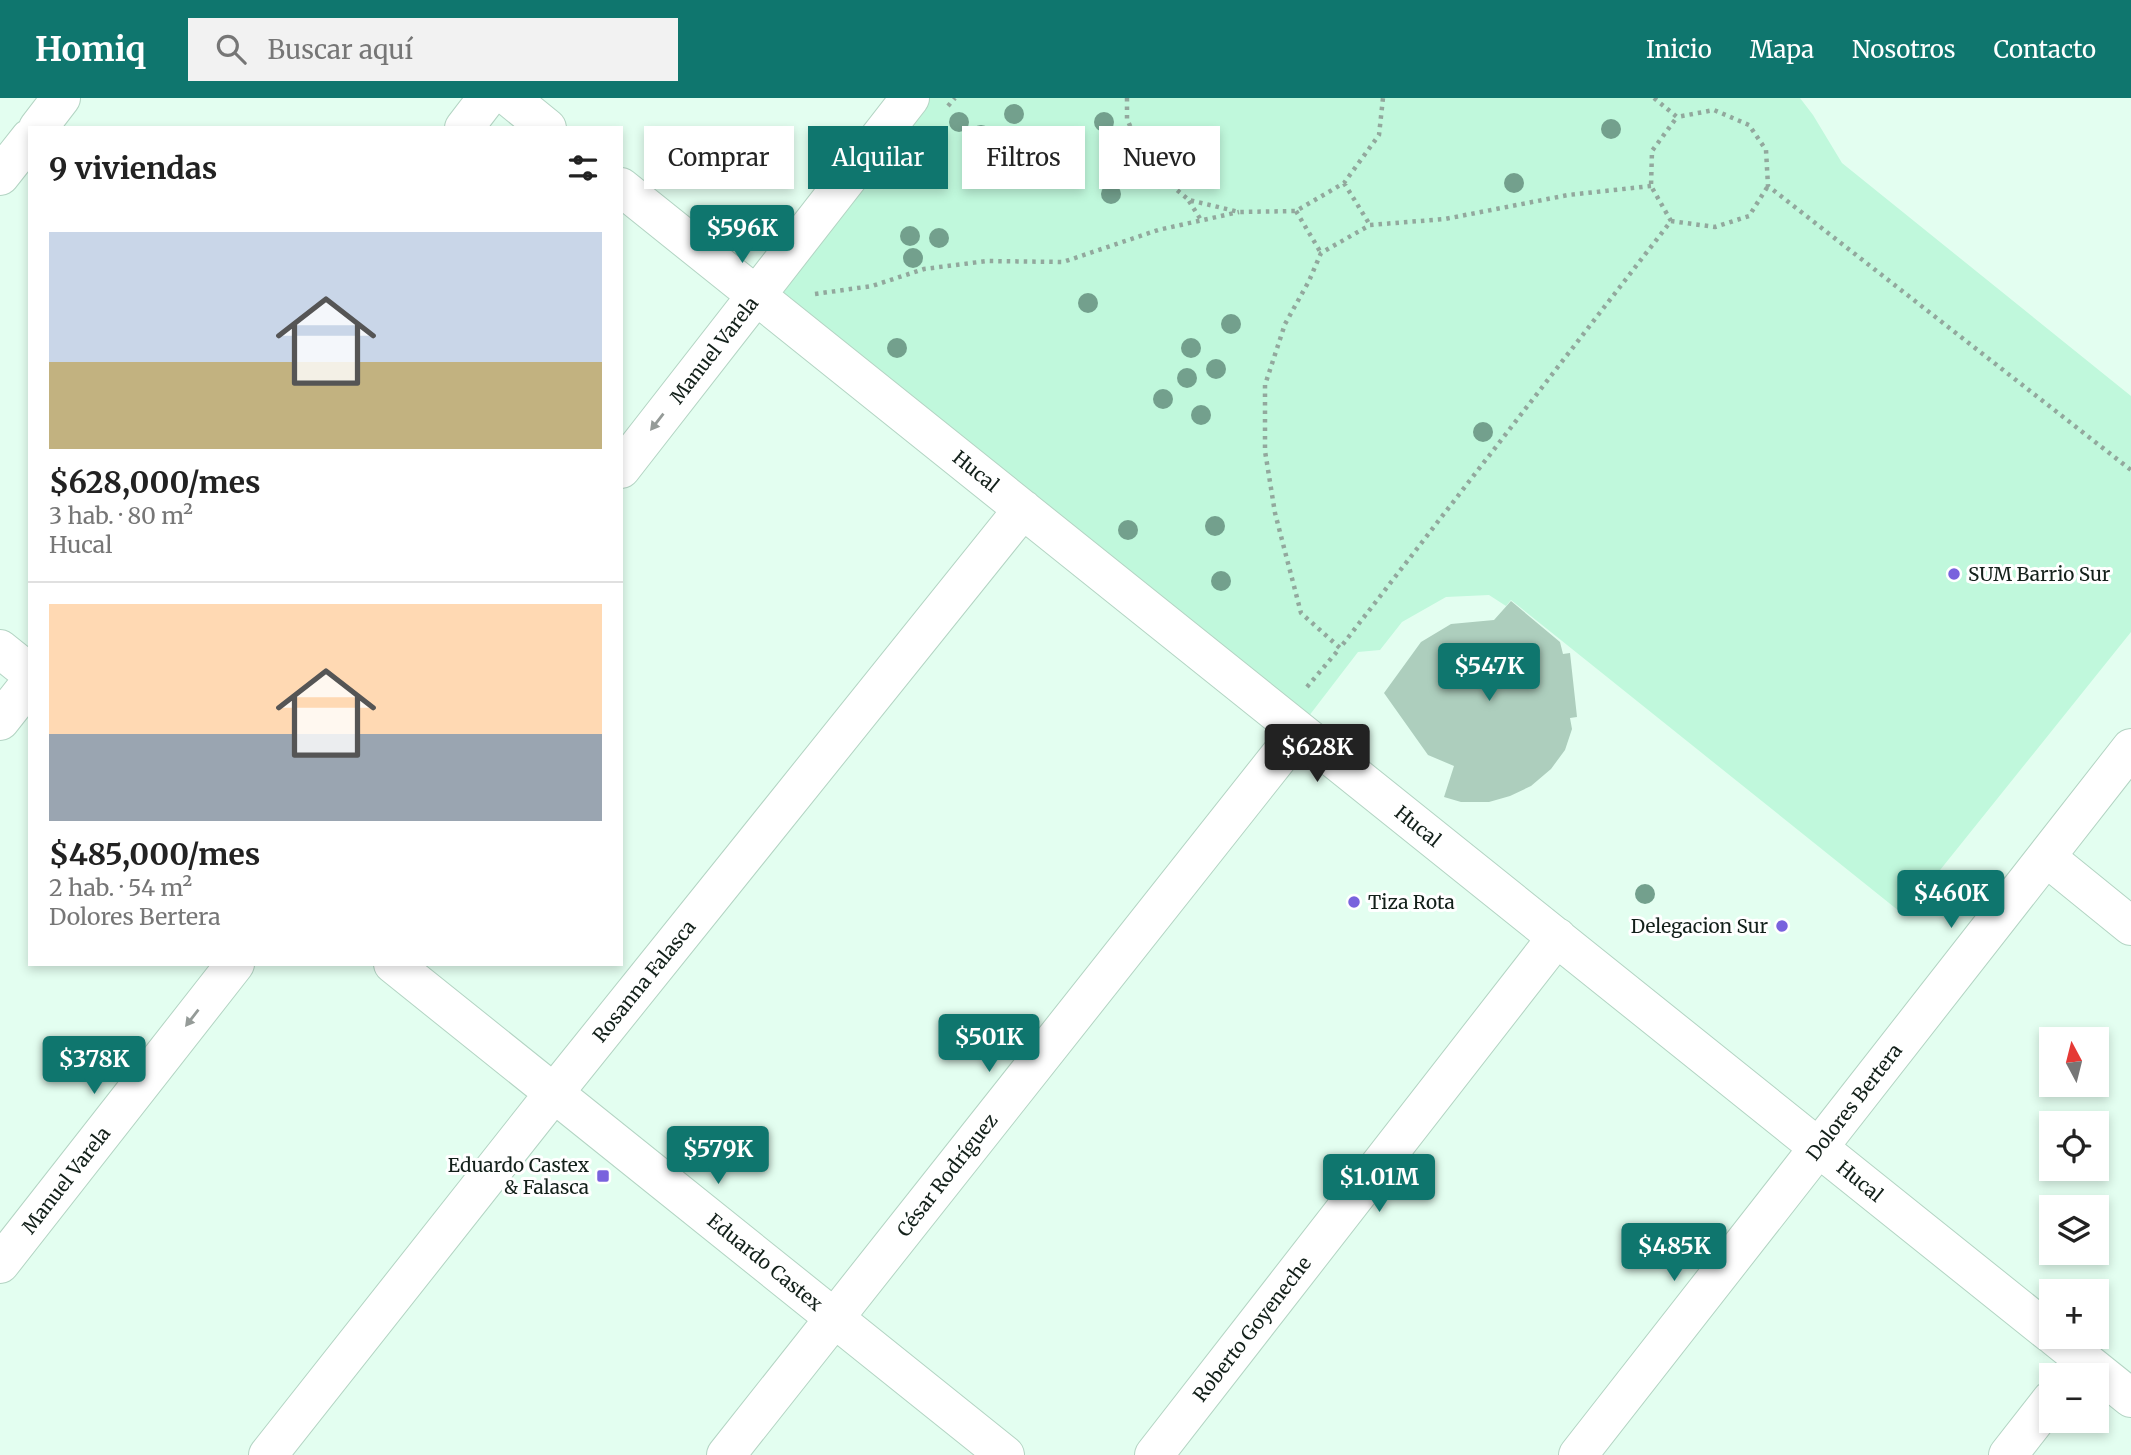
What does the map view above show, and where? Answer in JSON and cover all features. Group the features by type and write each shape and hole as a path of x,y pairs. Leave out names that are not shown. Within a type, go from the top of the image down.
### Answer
{"street":[{"path":"40,126 61,98"},
{"path":"466,126 487,98"},
{"path":"510,98 545,126"},
{"name":"Manuel Varela","path":"623,466 910,98"},
{"path":"0,176 28,141"},
{"name":"Hucal","path":"623,189 1557,937 2065,1352 2131,1398"},
{"name":"Rosanna Falasca","path":"268,1455 554,1093 1023,509"},
{"path":"0,649 28,671"},
{"path":"0,721 28,686"},
{"name":"César Rodríguez","path":"726,1455 1299,731"},
{"name":"Dolores Bertera","path":"1578,1455 2131,748"},
{"path":"2046,858 2131,926"},
{"name":"Roberto Goyeneche","path":"1154,1455 1557,937"},
{"name":"Manuel Varela","path":"0,1264 232,966"},
{"name":"Eduardo Castex","path":"395,966 1005,1455"},
{"path":"2008,1455 2039,1415"}],"path":[{"path":"1127,98 1127,119 1149,166 1189,201 1201,220"},
{"path":"806,295 872,286 924,269 987,261 1063,262 1158,230 1201,220 1239,212 1296,211 1344,183 1379,135 1383,98"},
{"path":"1654,98 1677,117"},
{"path":"1714,110 1749,125 1766,150 1768,186 1749,215 1714,228 1671,221 1651,186 1652,151 1677,117 1714,110"},
{"path":"1344,183 1370,225"},
{"path":"1651,186 1568,195 1445,219 1370,225 1321,253 1285,324 1265,385 1265,451 1275,513 1301,613 1340,648 1671,221"},
{"path":"1768,186 2131,470"},
{"path":"1189,201 1239,212"},
{"path":"1296,211 1321,253"}],"green space":[{"path":"929,98 1800,98 1842,163 2131,396 2131,632 1904,915 1511,600 1506,606 1489,595 1446,597 1402,622 1380,650 1358,652 1302,725 769,300 857,189 948,189 948,126 907,126"}],"building":[{"path":"1511,601 1560,642 1563,654 1570,653 1577,717 1570,718 1572,729 1565,750 1551,769 1531,786 1489,802 1461,802 1444,797 1454,766 1428,755 1384,693 1421,642 1451,624 1494,620"}],"place":[{"name":"SUM Barrio Sur","path":"1954,574"},
{"name":"Tiza Rota","path":"1354,902"},
{"name":"Delegacion Sur","path":"1782,926"},
{"name":"Eduardo Castex & Falasca","path":"603,1176"}]}
